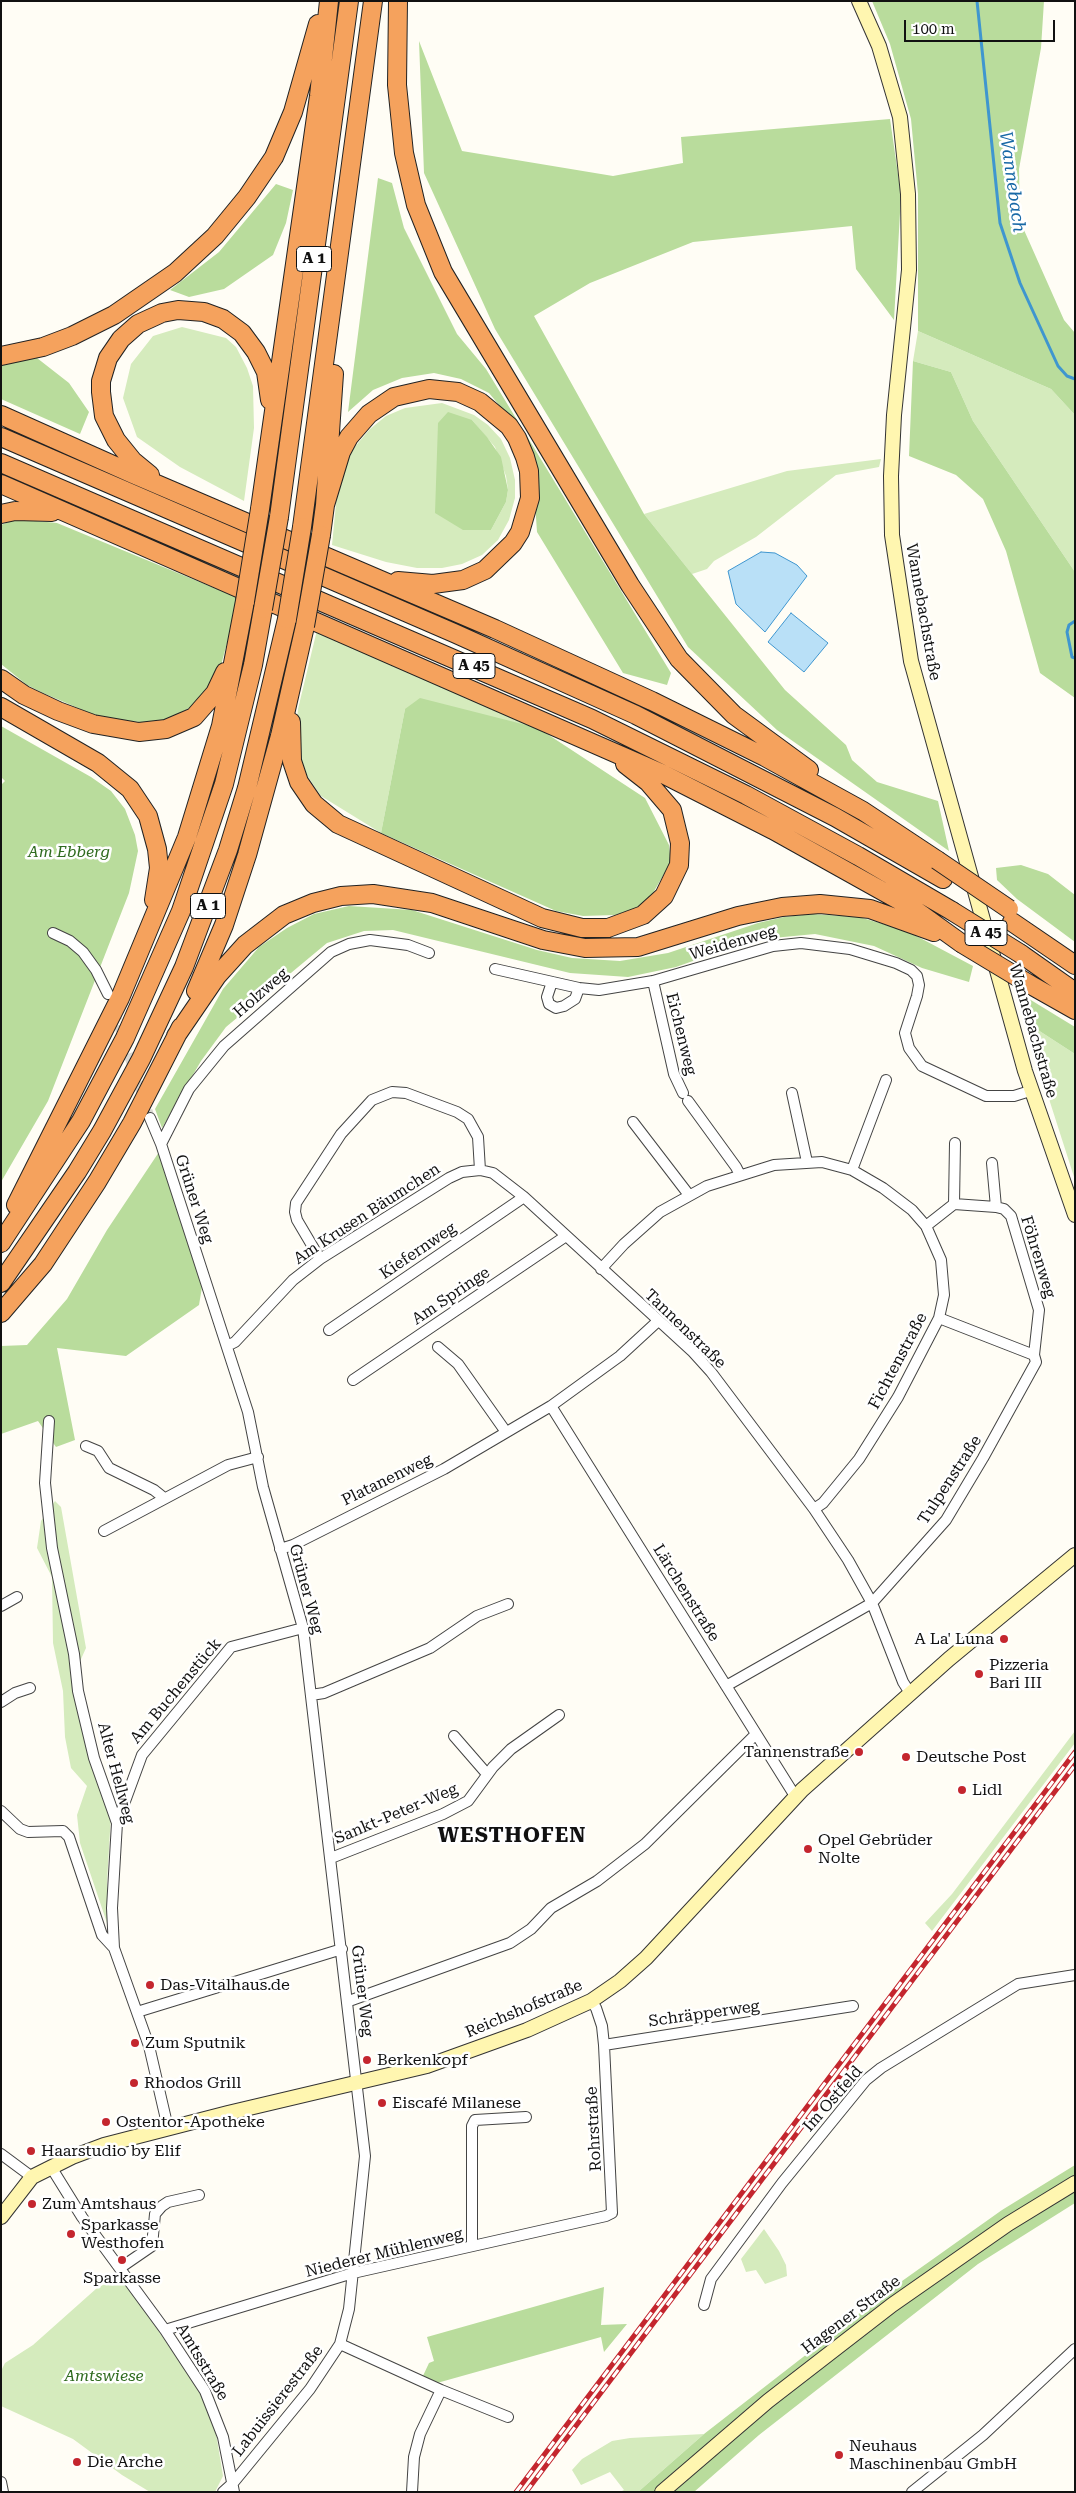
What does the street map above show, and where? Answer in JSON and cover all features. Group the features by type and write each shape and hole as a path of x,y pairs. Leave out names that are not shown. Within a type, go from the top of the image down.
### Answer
{"highway":[{"path":"1,356 50,344 114,315 175,273 231,218 261,178 284,133 299,93 324,1"},
{"path":"1,1237 120,998 139,954 187,837 206,781 223,718 245,601 271,437 319,96 329,1"},
{"name":"A 1","path":"1,1243 82,1121 125,1038 178,919 224,784 253,665 279,517 349,1"},
{"name":"A 1","path":"1,1283 77,1172 102,1131 141,1059 184,967 228,850 244,797 262,733 287,619 302,527 373,1"},
{"path":"398,1 397,85 404,153 416,205 443,272 630,585 679,660 734,714 863,811 937,860 1010,916"},
{"path":"166,488 133,461 116,440 104,416 101,392 103,374 112,352 128,331 149,317 178,310 204,312 223,319 242,333 256,352 266,372 271,437"},
{"path":"1,1313 43,1264 98,1182 132,1123 176,1036 224,925 268,782 305,626 321,535 325,505 334,372 330,318"},
{"path":"325,505 341,452 349,437 369,414 383,404 407,392 443,389 469,396 492,410 517,438 528,471 530,498 520,532 504,554 485,570 463,580 448,583 421,584 376,577"},
{"path":"1,415 166,488 376,577 652,701 766,757 863,811"},
{"name":"A 45","path":"1,437 454,633 636,715 834,817 1010,916 1075,965"},
{"name":"A 45","path":"1,463 592,719 746,795 858,856 952,911 1075,992"},
{"path":"1,484 663,774 773,830 911,908 961,943 1075,1010"},
{"path":"1,514 22,510 53,512 118,536"},
{"path":"1,679 40,703 93,724 139,732 166,729 194,717 206,707 224,677 240,629"},
{"path":"295,672 290,735 292,761 306,794 325,814 357,835 542,918 582,928 608,928 643,915 664,896 678,865 678,832 672,810 648,782 620,761 573,734"},
{"path":"1,707 77,750 116,776 130,789 148,816 157,849 159,868 155,897 139,954"},
{"path":"176,1036 217,976 256,935 284,915 300,908 327,898 349,895 392,895 432,903 543,940 585,948 638,947 738,916 782,907 820,904 870,909 913,923 961,943"}],"main road":[{"name":"Wannebachstraße","path":"860,1 879,46 900,117 908,194 909,270 894,415 891,476 892,535 911,661 1030,1091 1075,1215"},
{"name":"Reichshofstraße","path":"1,2217 32,2177 104,2145 168,2128 408,2072 527,2030 591,2001 620,1981 646,1958 796,1796 910,1693 1075,1555"},
{"name":"Hagener Straße","path":"662,2492 768,2402 892,2305 1000,2230 1075,2183"}],"street":[{"path":"52,933 70,941 83,952 96,970 108,994"},
{"name":"Holzweg","path":"160,1144 189,1089 224,1046 331,952 349,944 370,940 408,945 429,953"},
{"name":"Weidenweg","path":"495,969 579,988 619,988 653,981 772,946 801,943 850,949 896,962 911,970 917,976 919,985 917,996 905,1033 908,1048 922,1066 986,1096 1014,1096 1030,1091"},
{"name":"Eichenweg","path":"653,981 674,1074 685,1097 740,1175"},
{"path":"552,982 546,997 549,1004 556,1008 564,1006 575,999 579,988"},
{"path":"852,1170 886,1080"},
{"path":"320,1258 297,1220 295,1212 296,1203 341,1134 372,1100 392,1092 406,1093 457,1112 468,1119 478,1137 480,1170"},
{"path":"792,1093 807,1162"},
{"name":"Grüner Weg","path":"150,1118 248,1412 264,1487 303,1628 358,2083"},
{"path":"633,1122 689,1195"},
{"path":"926,1226 954,1204 955,1143"},
{"name":"Fichtenstraße","path":"601,1269 630,1238 660,1212 689,1195 740,1175 774,1165 822,1162 852,1170 899,1199 926,1226 936,1246 944,1275 944,1294 939,1318 898,1397 859,1459 823,1503 814,1509"},
{"name":"Föhrenweg","path":"992,1163 996,1207"},
{"name":"Tannenstraße","path":"462,1172 480,1170 504,1180 692,1351 711,1372 814,1509 848,1560 872,1603 903,1682 910,1693"},
{"name":"Am Krusen Bäumchen","path":"227,1346 236,1342 293,1280 320,1258 449,1178 462,1172"},
{"name":"Kiefernweg","path":"329,1330 524,1197"},
{"name":"Föhrenweg","path":"954,1204 996,1207 1004,1209 1011,1216 1039,1310 1034,1355"},
{"name":"Am Springe","path":"353,1380 566,1236"},
{"path":"939,1318 1034,1355"},
{"name":"Platanenweg","path":"280,1549 293,1546 444,1469 551,1406 620,1356 658,1321"},
{"path":"438,1347 458,1364 506,1432"},
{"name":"Tulpenstraße","path":"726,1686 872,1603 946,1520 984,1458 1036,1362 1034,1355"},
{"name":"Lärchenstraße","path":"551,1406 755,1735 796,1796"},
{"name":"Alter Hellweg","path":"49,1421 44,1483 52,1548 94,1758 117,1822 112,1908 114,1948 138,2012 168,2128"},
{"path":"86,1446 98,1452 109,1468 154,1490 164,1498"},
{"path":"104,1531 228,1465 258,1457"},
{"path":"1,1606 17,1597"},
{"path":"311,1695 324,1693 430,1648 477,1616 508,1604"},
{"name":"Am Buchenstück","path":"117,1822 142,1755 231,1647 303,1628"},
{"path":"1,1702 15,1693 30,1688"},
{"name":"Sankt-Peter-Weg","path":"331,1858 458,1807 468,1801 487,1774 511,1749 559,1716"},
{"path":"348,2002 510,1944 531,1929 551,1908 597,1881 646,1844 755,1735"},
{"path":"454,1736 487,1774"},
{"path":"1,1811 20,1829 28,1832 63,1831 70,1837 102,1935 114,1948"},
{"path":"138,2012 342,1949"},
{"name":"Im Ostfeld","path":"704,2305 711,2280 782,2184 866,2080 889,2063 1018,1984 1075,1975"},
{"path":"591,2001 596,2008 602,2026 604,2045"},
{"name":"Schräpperweg","path":"604,2045 853,2006"},
{"name":"Rohrstraße","path":"604,2045 612,2213"},
{"name":"Labuissierestraße","path":"223,2492 233,2487 310,2389 340,2344 349,2309 365,2156 358,2083"},
{"path":"472,2246 472,2126 475,2120 526,2117"},
{"path":"1,2154 32,2177"},
{"name":"Amtsstraße","path":"51,2167 82,2218 196,2375 213,2408 223,2437 233,2487"},
{"path":"120,2268 152,2246 155,2214 162,2206 168,2202 199,2195"},
{"name":"Niederer Mühlenweg","path":"165,2330 353,2273 606,2216 612,2213"},
{"path":"340,2344 441,2390 508,2417"},
{"path":"912,2492 983,2435 1075,2349"},
{"path":"412,2492 414,2457 420,2434 441,2390"},
{"path":"1,2482 3,2492"}],"green space":[{"path":"872,1 1044,1 1041,48 1019,169 1020,221 1064,320 1075,333 1075,415 1051,389 918,331 918,194 911,119 890,44"},
{"path":"419,41 462,151 613,176 683,163 681,137 890,119 901,195 894,320 856,269 852,226 693,242 590,283 534,316 644,514 785,690 846,745 852,760 877,782 938,801 949,851 777,730 688,647 495,329 424,173"},
{"path":"378,178 392,183 404,228 457,334 486,369 671,673 667,685 623,673 537,532 532,459 504,411 489,393 461,379 434,373 402,378 373,390 348,412"},
{"path":"276,184 293,190 286,223 273,255 224,289 189,297 170,290 219,252"},
{"path":"182,327 226,338 236,347 247,368 253,386 254,428 244,501 180,467 137,437 123,398 131,364 153,336"},
{"path":"918,331 1051,389 1075,415 1075,572 973,421 951,372 913,361"},
{"path":"37,358 69,383 89,412 80,434 1,399 1,365"},
{"path":"913,361 951,372 973,421 1075,572 1075,698 1040,673 1006,551 983,499 956,475 909,456"},
{"path":"442,403 474,415 488,425 501,439 510,458 515,480 515,498 509,520 498,540 482,555 462,564 442,568 417,568 386,562 332,545 338,483 348,456 370,429 386,416 405,408","holes":["472,420 495,447 506,476 508,490 506,502 491,530"]},
{"path":"448,412 472,420 501,457 508,490 506,502 491,530 463,530 435,513 438,423"},
{"path":"881,459 879,467 836,475 756,537 714,561 707,569 692,574 644,514 787,471"},
{"path":"16,519 57,523 236,597 234,617 220,669 202,697 191,707 168,719 151,723 118,720 92,714 43,693 27,685 1,664 1,525"},
{"path":"317,630 538,728 405,709 381,833 321,796 302,768 296,731 298,709"},
{"path":"420,698 538,728 645,798 669,845 671,862 646,905 615,915 583,916 556,911 381,833 405,709"},
{"name":"Am Ebberg","path":"1,726 91,777 111,791 125,809 135,835 138,851 129,893 48,1101 1,1182 1,785 5,781 1,777"},
{"path":"1021,865 1048,874 1075,895 1075,942 1017,899 997,880 996,868"},
{"path":"349,906 412,910 537,950 572,958 620,961 668,953 758,923 784,917 812,914 859,917 907,931 973,966 969,982 922,968 874,946 815,934 752,940 676,967 628,977 570,973 393,930 364,931 327,943 226,1027 201,1061 162,1128 155,1109 223,989 259,947 287,928 314,914"},
{"path":"1021,994 1075,1027 1075,1054 1024,1021"},
{"path":"1024,1021 1075,1054 1075,1180"},
{"path":"159,1152 202,1287 199,1305 126,1356 57,1348 75,1440 56,1447 38,1421 1,1434 1,1346 27,1345 67,1299 107,1230"},
{"path":"55,1501 61,1507 86,1648 72,1679 111,1814 107,1882 108,1926 80,1843 77,1815 87,1786 71,1768 65,1737 63,1691 53,1643 52,1577 37,1548 41,1521"},
{"path":"1075,1731 1075,1743 932,1931 925,1923 952,1894"},
{"path":"1075,2165 1075,2203 978,2264 759,2435 694,2492 638,2492 704,2434 888,2291 1002,2210"},
{"path":"764,2229 786,2265 787,2276 765,2284 756,2270 746,2272 741,2259"},
{"name":"Amtswiese","path":"121,2276 212,2409 223,2476 215,2492 150,2492 122,2475 73,2439 1,2406 1,2371 5,2363 33,2345 97,2288"},
{"path":"604,2287 601,2325 627,2324 604,2352 601,2337 437,2383 422,2378 429,2363 434,2361 427,2337"},
{"path":"704,2434 638,2492 620,2492 624,2490 610,2472 581,2485 572,2470 582,2459 612,2441 630,2438"}],"water":[{"path":"761,552 775,553 797,565 807,576 765,632 736,604 728,571"},
{"path":"791,613 828,643 804,672 768,642"}],"waterway":[{"name":"Wannebach","path":"977,1 1000,223 1020,283 1058,366 1067,376 1075,379"},
{"name":"Wannebach","path":"1075,621 1069,625 1067,632 1072,657 1075,658"}],"tunnel":[{"path":"114,1011 150,1118"}],"railway":[{"path":"516,2492 1075,1752"},
{"path":"526,2492 1075,1765"}],"place":[{"name":"A La' Luna","path":"1004,1639"},
{"name":"Pizzeria Bari III","path":"979,1674"},
{"name":"Tannenstraße","path":"859,1752"},
{"name":"Deutsche Post","path":"906,1757"},
{"name":"Lidl","path":"962,1790"},
{"name":"Opel Gebrüder Nolte","path":"808,1849"},
{"name":"Das-Vitalhaus.de","path":"150,1985"},
{"name":"Zum Sputnik","path":"135,2043"},
{"name":"Berkenkopf","path":"367,2060"},
{"name":"Rhodos Grill","path":"134,2083"},
{"name":"Eiscafé Milanese","path":"382,2103"},
{"name":"Ostentor-Apotheke","path":"106,2122"},
{"name":"Haarstudio by Elif","path":"31,2151"},
{"name":"Zum Amtshaus","path":"32,2204"},
{"name":"Sparkasse Westhofen","path":"71,2234"},
{"name":"Sparkasse","path":"122,2260"},
{"name":"Neuhaus Maschinenbau GmbH","path":"839,2455"},
{"name":"Die Arche","path":"77,2462"}],"district":[{"name":"WESTHOFEN","path":"512,1836"}]}
